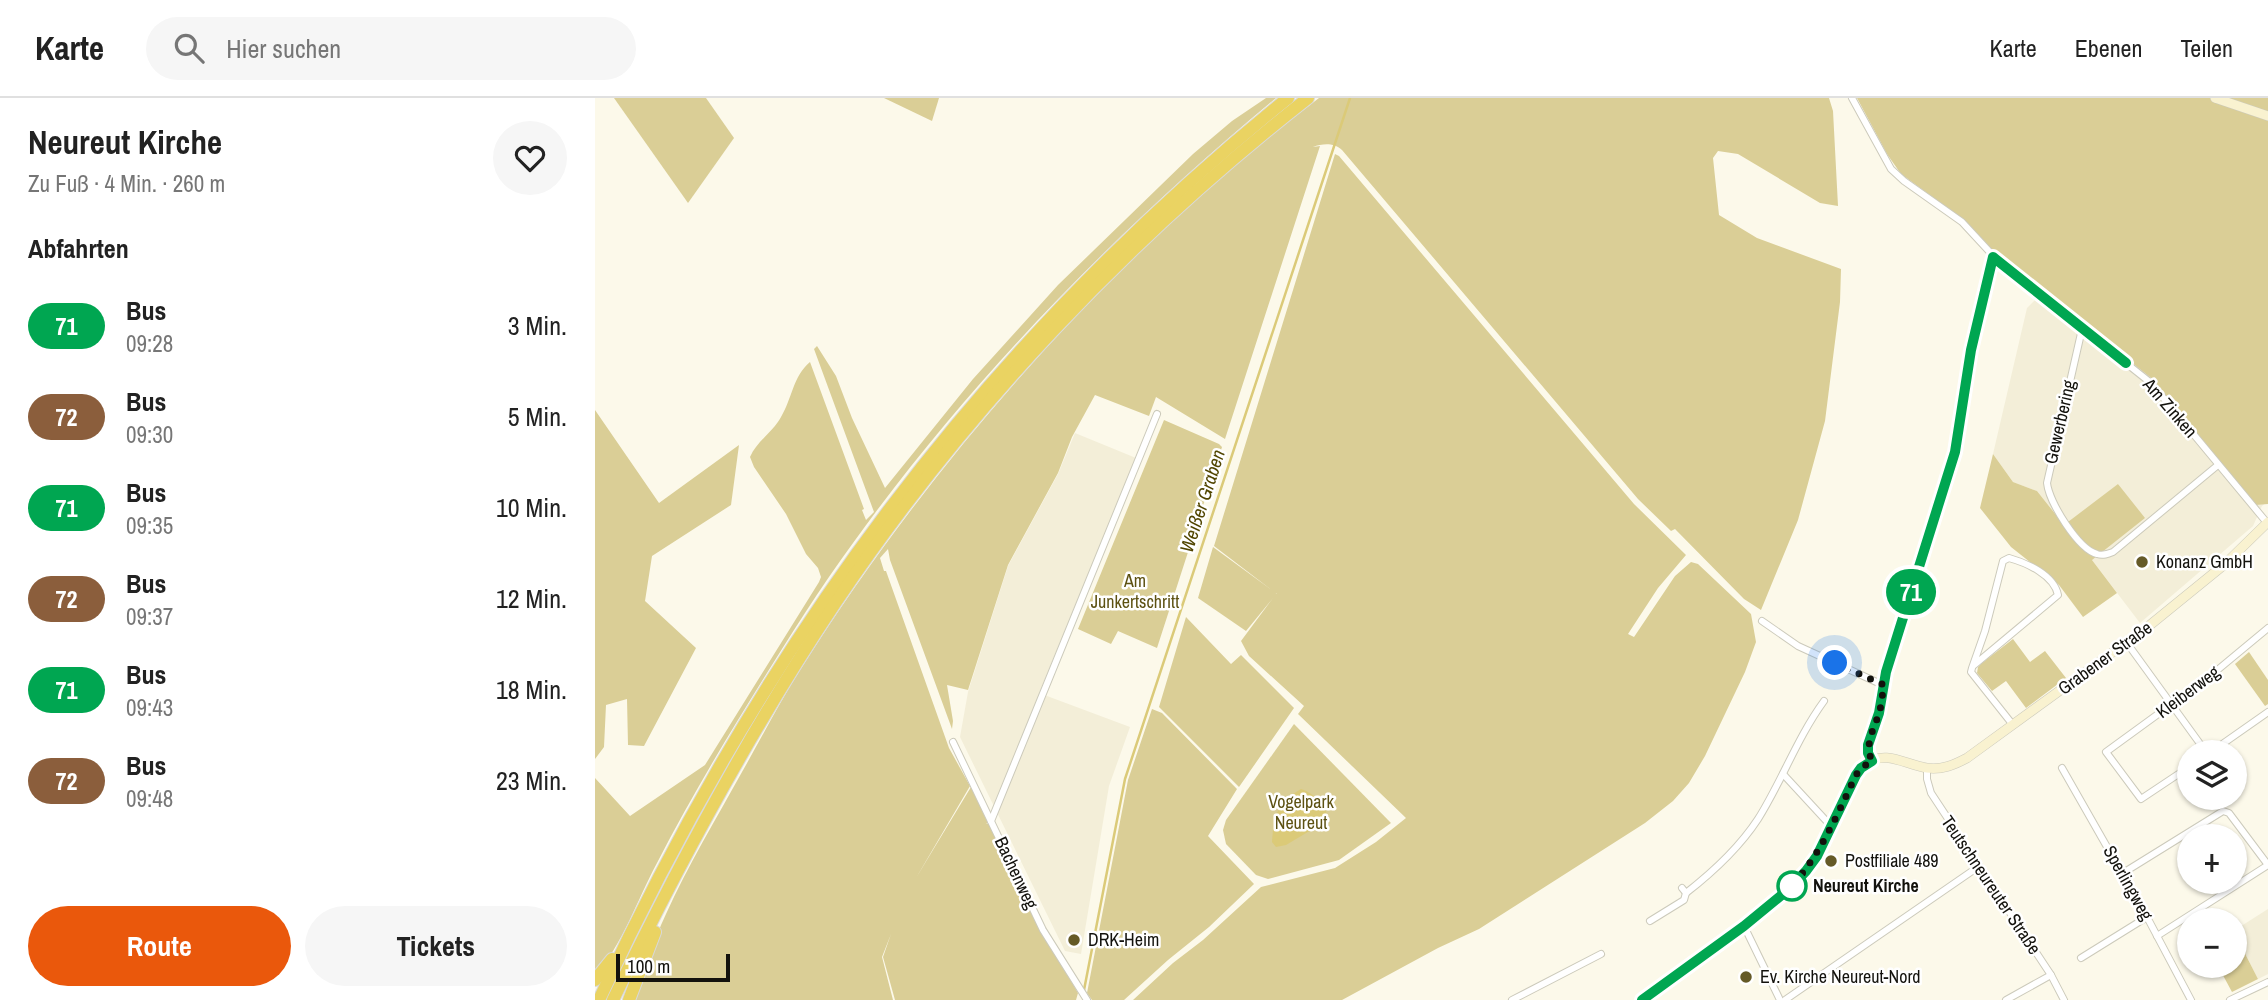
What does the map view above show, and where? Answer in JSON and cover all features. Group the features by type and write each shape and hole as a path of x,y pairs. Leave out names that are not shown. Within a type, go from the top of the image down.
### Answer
{"highway":[{"path":"599,1000 698,805 769,682 834,583 905,487 990,384 1100,265 1199,172 1288,98"},
{"path":"613,1000 662,900 728,777 803,653 875,548 949,452 1033,354 1123,260 1226,165 1308,98"},
{"path":"629,1000 655,930 662,900"},
{"path":"595,980 626,943"}],"street":[{"name":"Am Zinken","path":"1852,98 1891,169 1962,222 1993,257 2151,383 2268,523"},
{"path":"2215,98 2268,117"},
{"path":"1872,761 1868,745 1879,713 1884,685 1955,452 1971,350 1993,257"},
{"name":"Gewerbering","path":"2082,329 2047,483 2055,508 2085,547 2097,554 2113,552 2218,465"},
{"path":"991,821 1157,414"},
{"name":"Grabener Straße","path":"1927,768 1944,767 1959,762 2013,726 2127,643 2225,564 2268,523"},
{"path":"1973,666 2058,595 2049,580 2029,565 2009,558 2003,561 1971,672 2013,726"},
{"path":"1762,621 1798,646 1884,685"},
{"name":"Kleiberweg","path":"2177,775 2141,799 2106,752 2171,705 2268,628"},
{"path":"2127,643 2199,740"},
{"path":"1650,921 1684,900 1684,891 1719,866 1745,836 1759,817 1808,724 1824,701"},
{"path":"2227,740 2268,712"},
{"name":"Bachenweg","path":"953,741 1042,930 1087,1000"},
{"path":"1642,1000 1744,926 1789,889 1806,871 1861,768 1872,761 1891,757 1927,768"},
{"name":"Teutschneureuter Straße","path":"1927,768 1931,793 2051,975 2064,1000"},
{"name":"Sperlingweg","path":"2062,768 2123,873 2191,1000"},
{"path":"1783,775 1831,826"},
{"path":"2123,873 2223,811 2229,813 2268,865 2157,936"},
{"path":"1744,926 1782,1000 1917,911 1978,867"},
{"path":"2081,958 2147,917"},
{"path":"1512,1000 1601,954"},
{"path":"2006,1000 2051,975"},
{"path":"2230,1000 2268,982"}],"shaded area":[{"path":"2171,214 2268,501 2262,506 2253,526 2140,623 2092,560 2119,484 2065,526 2037,491 2013,482 1993,454 2027,308 2041,294 2072,321"},
{"path":"1075,433 1136,458 1039,693 1130,727 1109,786 1081,954 1065,951 960,737 968,692 1008,566 1058,474"},
{"path":"1301,789 1319,801 1328,820 1286,845 1276,847 1272,842 1274,816 1293,794"},
{"path":"2268,909 2268,974 2258,979 2247,957 2247,922"}],"green space":[{"path":"614,98 706,98 734,138 688,203"},
{"path":"884,98 939,98 932,121"},
{"path":"1266,98 1276,98 1137,221 1071,286 946,424 888,496 833,571 733,728 671,835 622,936 595,976 595,778 630,816 705,765 821,577 750,457 778,422 796,381 810,362 866,520 874,512 814,349 817,346 836,376 852,418 885,488 973,379 1058,285 1193,154 1232,121"},
{"path":"1319,98 1829,98 1833,111 1838,206 1820,203 1738,154 1718,151 1713,158 1719,215 1757,238 1841,269 1840,302 1825,421 1798,520 1761,610 1744,599 1675,529 1671,531 1638,499 1342,150 1331,145 1324,145 1313,147 1320,146 1225,439 1156,397 1149,416 1095,395 1072,437 1058,473 1008,565 968,690 947,685 952,729 888,549 880,558 949,748 970,786 916,878 971,787 988,823 986,824 989,824 1026,902 1024,904 1026,903 1078,993 1076,1000 895,1000 883,957 891,934 882,957 893,1000 632,1000 675,896 779,706 855,587 912,509 972,433 1103,289 1172,222 1244,158"},
{"path":"1857,98 2268,98 2268,504 2255,505 2150,377 2002,260 1964,220 1901,174"},
{"path":"1335,154 1634,504 1686,555 1658,588 1628,634 1634,637 1675,576 1691,562 1698,564 1751,614 1756,642 1745,672 1705,756 1689,783 1673,801 1645,823 1479,929 1342,1000 1133,1000 1261,887 1335,868 1376,842 1406,818 1298,714 1304,706 1249,656 1241,641 1273,598 1246,631 1198,598 1213,547 1277,594 1214,546"},
{"path":"595,410 659,503 739,445 731,505 652,556 645,601 696,648 644,746 628,745 627,699 606,705 604,747 595,759"},
{"name":"Am Junkertschritt","path":"1164,420 1222,447 1157,648 1118,631 1111,644 1078,629"},
{"path":"1993,454 2013,482 2037,491 2064,525 2118,484 2145,518 2092,560 2117,593 2083,617 2059,585 2011,547 1980,508"},
{"path":"1186,617 1231,664 1241,655 1294,708 1239,787 1159,707"},
{"path":"2013,639 2030,662 2045,651 2066,678 2026,708 2006,681 1992,691 1977,673 1982,663"},
{"path":"2249,652 2268,680 2268,704 2265,706 2235,664"},
{"path":"1152,709 1162,713 1237,789 1208,836 1254,884 1209,927 1124,1000 1092,1000 1087,993 1128,780"},
{"name":"Vogelpark Neureut","path":"1294,724 1391,823 1339,860 1268,879 1256,875 1226,844 1223,830 1226,820"},
{"path":"2247,957 2258,979 2232,992 2224,978 2247,978"}],"waterway":[{"name":"Weißer Graben","path":"1084,990 1125,779 1350,98"}],"bus line":[{"name":"71","path":"1642,1000 1763,912 1789,889 1817,856 1856,775 1872,761 1868,745 1879,713 1886,672 1955,452 1971,350 1993,257 2126,363"}],"place":[{"name":"Konanz GmbH","path":"2142,562"},
{"name":"Postfiliale 489","path":"1831,861"},
{"name":"Neureut Kirche","path":"1792,886"},
{"name":"DRK-Heim","path":"1074,940"},
{"name":"Ev. Kirche Neureut-Nord","path":"1746,977"}],"route":[{"path":"1792,886 1789,889 1817,856 1856,775 1872,761 1868,745 1879,713 1884,685 1835,663"}]}
